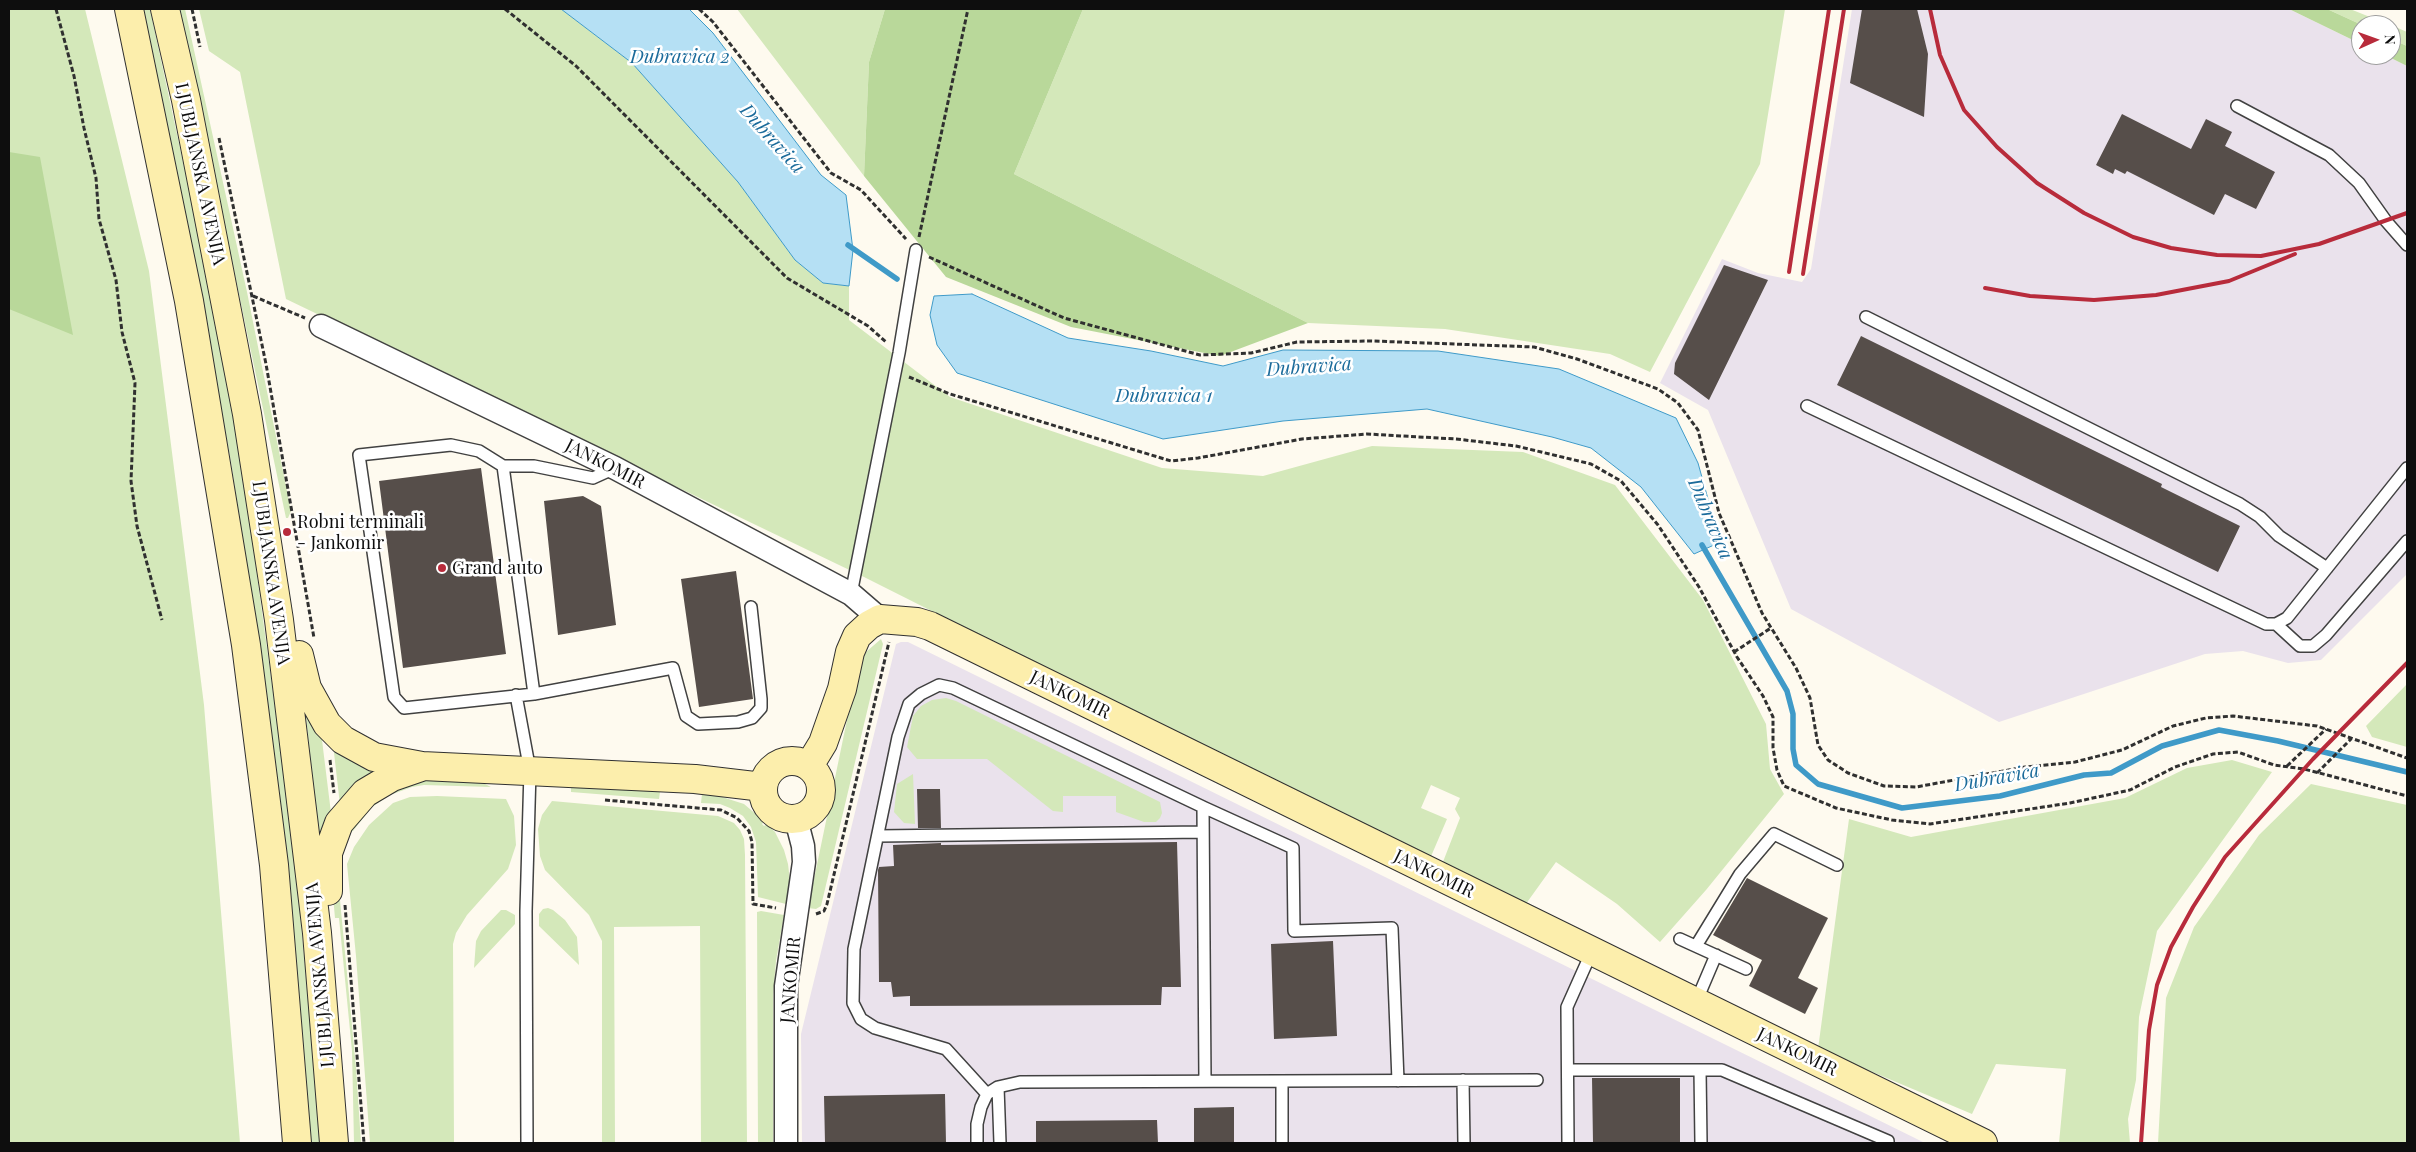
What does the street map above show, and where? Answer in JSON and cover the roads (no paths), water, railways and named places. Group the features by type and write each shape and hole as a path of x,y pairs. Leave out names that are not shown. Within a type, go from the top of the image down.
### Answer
{"main road":[{"name":"LJUBLJANSKA AVENIJA","path":"129,9 189,301 246,644 274,865 297,1143"},
{"name":"LJUBLJANSKA AVENIJA","path":"165,9 224,288 268,546 304,810 325,1024 334,1143"},
{"path":"268,546 292,613 306,688 327,724 343,740 360,751 391,762 422,766 695,779 763,787"},
{"name":"JANKOMIR","path":"887,629 905,620 930,626 1983,1143"},
{"path":"809,766 823,743 832,719 854,642 869,624 887,629"},
{"path":"794,761 809,766 818,777 821,786 821,796 810,813 796,819 783,818 774,814 764,798 763,787 769,772 785,762 794,761"},
{"path":"325,1024 334,968 326,875 328,853 338,823 365,793 392,777 422,766"}],"street":[{"name":"JANKOMIR","path":"321,326 615,468 851,594 887,629"},
{"name":"JANKOMIR","path":"786,1143 786,986 804,862 803,846 796,819"}],"lane":[{"path":"2237,106 2329,155 2359,183 2386,221 2407,245"},
{"path":"851,594 899,353 916,250"},
{"path":"1866,317 2240,504 2260,517 2279,536 2327,568"},
{"path":"1807,406 2253,619 2276,624 2300,646 2313,646 2326,635 2407,541"},
{"path":"615,468 593,478 534,466 503,466 479,451 451,445 359,456 394,697 404,708 534,694 673,668 686,716 698,724 738,722 752,718 760,708 761,699 751,607"},
{"path":"503,466 534,694"},
{"path":"2276,624 2287,618 2407,468"},
{"path":"987,1094 946,1049 875,1028 861,1019 853,1003 854,949 898,737 909,704 921,694 939,685 953,688 1203,807 1294,848 1294,931 1392,928 1398,1081"},
{"path":"516,695 530,771 526,911 527,1143"},
{"path":"1203,807 1205,1081"},
{"path":"878,836 1203,832"},
{"path":"1696,946 1740,874 1774,834 1837,865"},
{"path":"1680,939 1746,969"},
{"path":"1568,1143 1567,1006 1592,951"},
{"path":"1696,1002 1716,955"},
{"path":"1568,1070 1722,1070 1888,1140 1888,1143"},
{"path":"1700,1070 1701,1143"},
{"path":"1463,1080 1464,1143"},
{"path":"977,1143 977,1124 981,1107 987,1094 998,1087 1020,1082 1537,1080"},
{"path":"1282,1082 1282,1143"},
{"path":"998,1087 1000,1143"}],"water":[{"name":"Dubravica 2","path":"561,9 689,9 713,33 821,175 846,195 853,250 849,286 823,283 795,260 738,182 632,63"},
{"name":"Dubravica 1","path":"972,294 1068,338 1151,351 1223,366 1283,350 1438,351 1559,369 1676,418 1698,463 1713,517 1714,545 1694,554 1641,487 1591,448 1552,437 1427,409 1283,421 1163,439 957,373 937,345 930,315 934,296"}],"waterway":[{"name":"Dubravica","path":"848,245 897,279"},
{"name":"Dubravica","path":"1702,545 1787,691 1793,714 1793,749 1796,765 1818,784 1902,808 2000,796 2084,775 2111,773 2162,746 2219,730 2278,741 2407,772"}],"railway":[{"path":"1789,272 1829,9"},
{"path":"1803,274 1844,9"},
{"path":"1930,9 1940,55 1964,110 1997,147 2037,183 2084,213 2133,237 2171,248 2217,255 2261,256 2319,244 2407,213"},
{"path":"1985,288 2030,296 2094,300 2156,295 2229,281 2295,254"},
{"path":"2141,1143 2149,1030 2157,985 2171,947 2193,907 2225,857 2313,759 2407,663"}],"place":[{"name":"Robni terminali - Jankomir","path":"287,532"},
{"name":"Grand auto","path":"442,568"}]}
